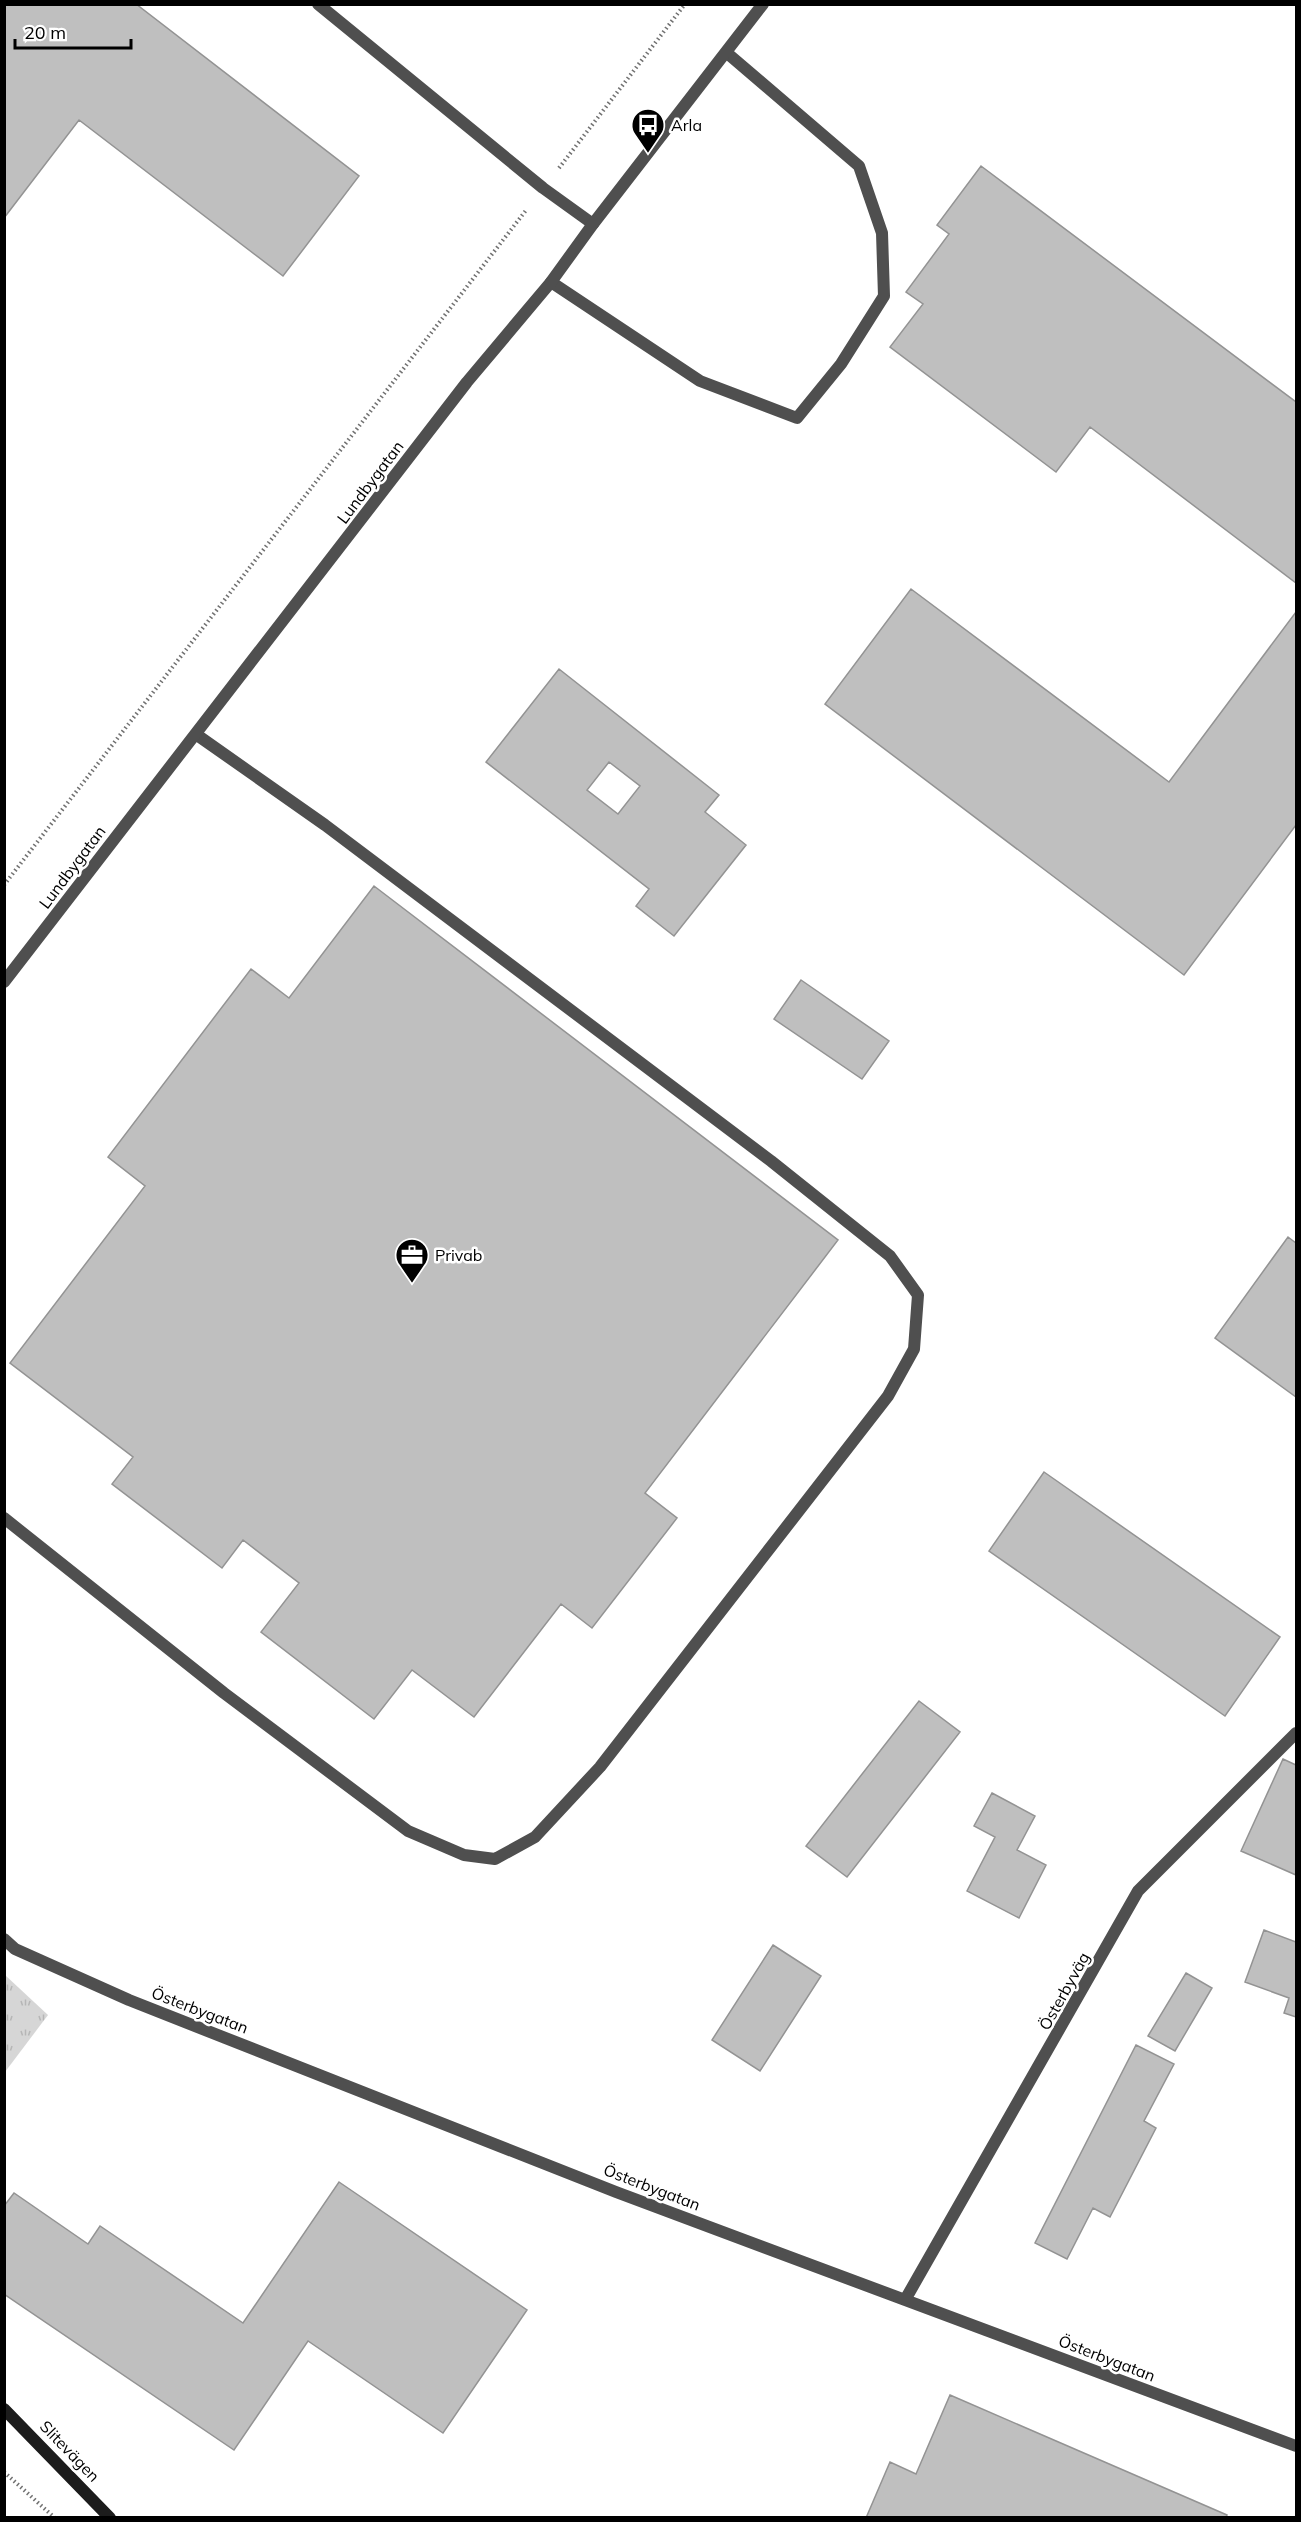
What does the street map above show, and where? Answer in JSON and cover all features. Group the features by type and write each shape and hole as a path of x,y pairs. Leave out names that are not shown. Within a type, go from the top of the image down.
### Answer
{"main road":[{"name":"Slitevägen","path":"4,2409 110,2517"}],"street":[{"path":"318,4 543,188 593,224"},
{"name":"Lundbygatan","path":"4,982 197,735 467,382 551,282 763,4"},
{"path":"551,282 700,381 797,418 841,364 884,296 882,233 859,166 727,53"},
{"path":"4,1518 224,1694 408,1831 464,1855 495,1859 535,1837 600,1767 888,1396 914,1349 918,1295 890,1256 753,1147 325,825 197,735"},
{"name":"Österbyväg","path":"905,2300 1138,1891 1296,1733"},
{"name":"Österbygatan","path":"4,1940 15,1949 129,2000 616,2192 1296,2446"}],"path":[{"path":"4,885 685,4"},
{"path":"4,2472 55,2517"}],"green space":[{"path":"5,1975 48,2015 5,2072"}],"building":[{"path":"4,4 136,4 359,176 283,276 79,120 4,218"},
{"path":"981,166 1296,402 1296,583 1090,427 1056,472 890,347 923,304 906,292 949,234 937,225"},
{"path":"911,589 1169,782 1296,612 1296,825 1184,975 825,704"},
{"path":"559,669 719,795 705,812 746,845 674,936 636,906 649,889 486,762","holes":["609,762 640,786 618,814 587,790"]},
{"path":"374,886 838,1240 645,1493 677,1518 592,1628 561,1604 474,1717 412,1670 374,1719 261,1632 299,1583 243,1540 222,1568 112,1484 133,1457 10,1363 145,1186 108,1157 251,969 289,998"},
{"path":"801,980 889,1041 862,1079 774,1019"},
{"path":"1288,1237 1296,1243 1296,1397 1215,1338"},
{"path":"1044,1472 1280,1637 1225,1716 989,1551"},
{"path":"919,1701 960,1732 847,1877 806,1846"},
{"path":"1283,1759 1296,1765 1296,1875 1241,1851"},
{"path":"992,1793 1035,1816 1017,1850 1046,1865 1019,1918 967,1891 995,1837 974,1826"},
{"path":"1264,1930 1296,1942 1296,2017 1284,2013 1289,1998 1245,1982"},
{"path":"773,1945 821,1976 760,2071 712,2040"},
{"path":"1186,1973 1212,1988 1175,2051 1148,2036"},
{"path":"1136,2045 1174,2064 1144,2121 1156,2128 1110,2217 1093,2208 1067,2259 1035,2243"},
{"path":"339,2182 527,2310 443,2433 308,2341 234,2450 4,2294 4,2206 14,2193 88,2244 100,2226 243,2323"},
{"path":"950,2395 1227,2515 1226,2518 866,2518 890,2462 916,2474"}],"place":[{"name":"Arla","path":"648,154"},
{"name":"Privab","path":"412,1284"}]}
